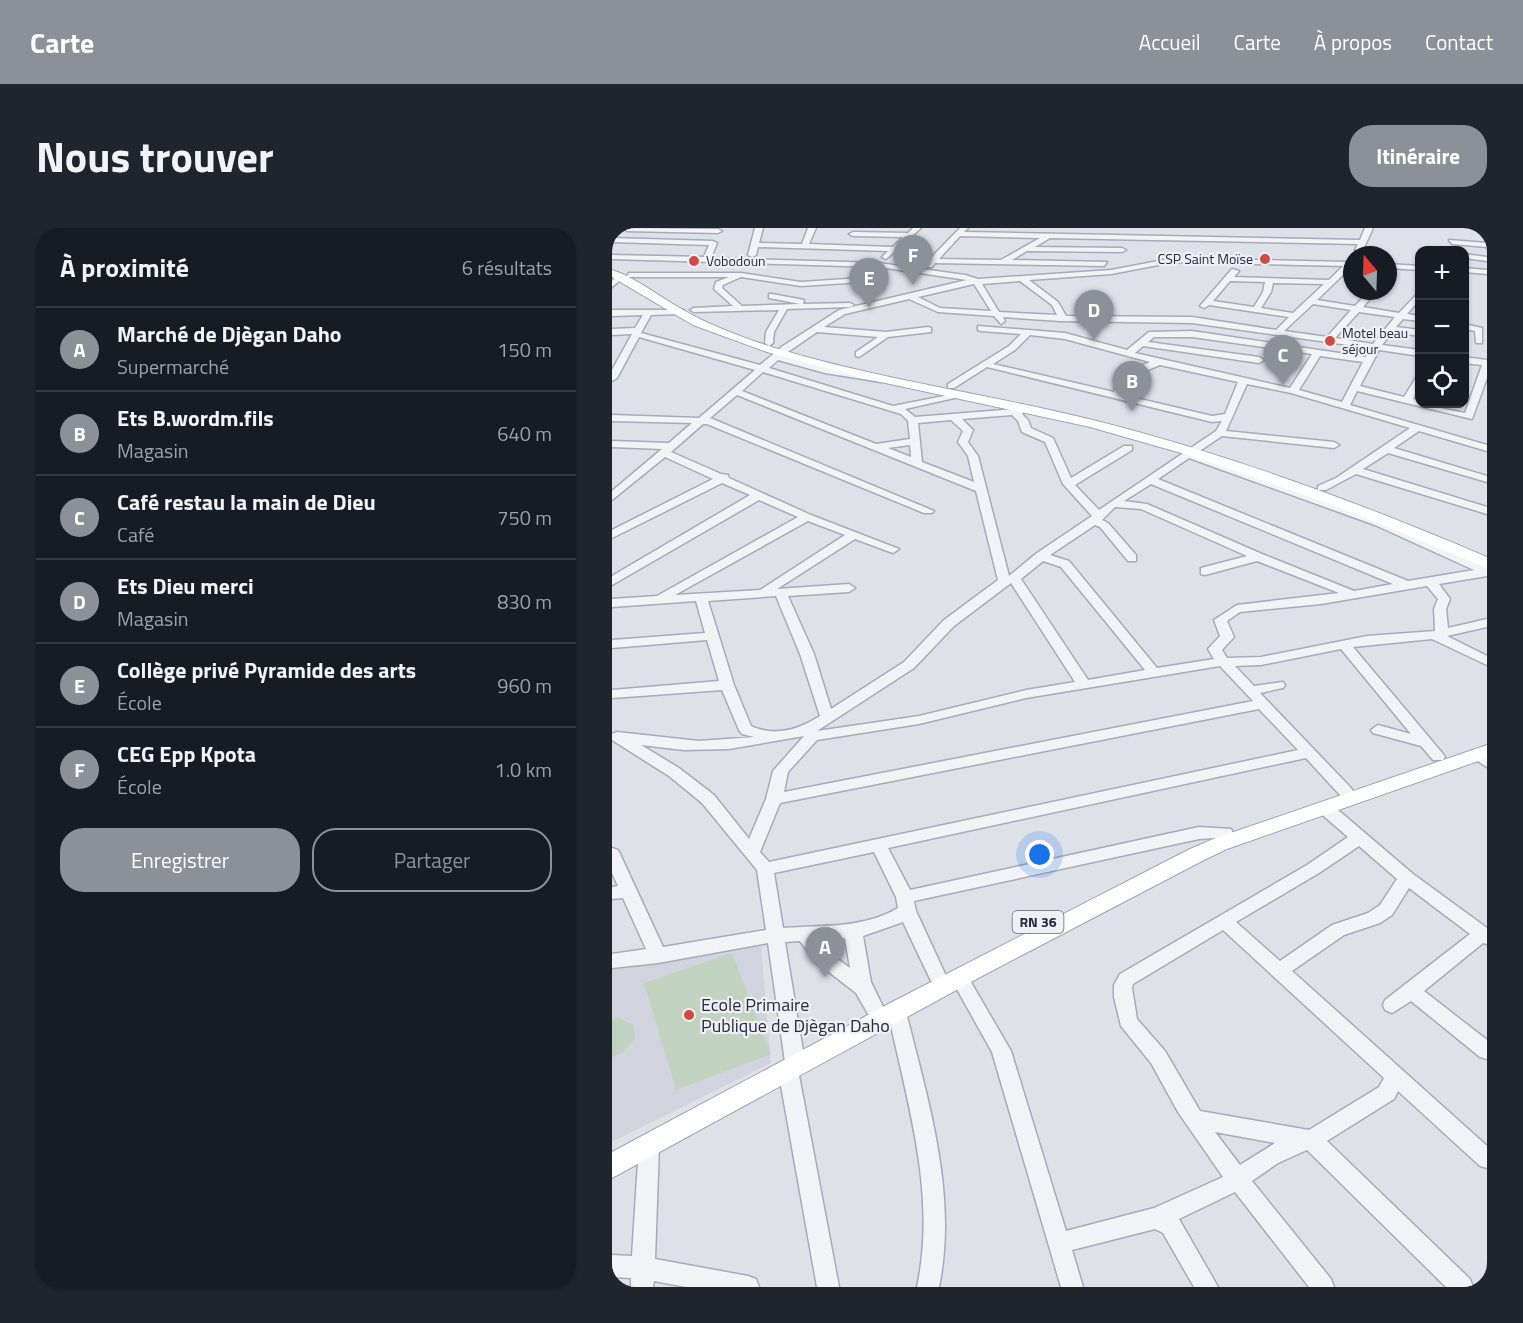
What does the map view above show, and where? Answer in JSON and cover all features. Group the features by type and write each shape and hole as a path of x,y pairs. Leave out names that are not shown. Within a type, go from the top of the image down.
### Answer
{"main road":[{"path":"617,275 687,311 769,343 781,353 951,386 1152,432 1193,450 1391,522 1487,563"},
{"path":"687,311 723,334 781,353 1193,450 1322,488 1487,553"},
{"name":"RN 36","path":"886,1011 937,976 1114,882 1225,833 1346,791 1431,750 1484,752"},
{"name":"RN 36","path":"612,1166 792,1062 886,1011 963,976 1018,944 1196,855 1220,844 1451,761 1484,752"},
{"name":"RN 36","path":"612,1153 767,1071 792,1062"}],"street":[{"path":"612,240 628,228 718,230 706,259"},
{"path":"750,260 759,228"},
{"path":"804,247 812,228"},
{"path":"827,319 837,305 917,228"},
{"path":"612,498 705,420 760,370 827,319 868,304 975,280 1063,228"},
{"path":"1160,228 1165,261"},
{"path":"1360,246 1369,228"},
{"path":"1240,229 1247,252"},
{"path":"848,248 854,231 909,235"},
{"path":"923,272 961,231 995,235 1207,240 1247,252 1343,262"},
{"path":"1449,233 1452,246"},
{"path":"988,244 995,235"},
{"path":"933,261 1105,264 1134,238"},
{"path":"612,240 713,243"},
{"path":"1207,240 1208,259"},
{"path":"612,257 879,265 975,280 1111,272 1165,261 1208,259 1247,252 1285,241 1362,242"},
{"path":"1285,241 1289,250"},
{"path":"1452,242 1487,245"},
{"path":"755,245 894,249"},
{"path":"1027,249 1122,250"},
{"path":"1192,320 1229,279 1247,252"},
{"path":"974,262 981,253"},
{"path":"1469,257 1487,259"},
{"path":"742,310 717,286 741,275 760,261"},
{"path":"780,281 800,262"},
{"path":"816,284 839,263"},
{"path":"1105,264 1111,272"},
{"path":"1397,269 1415,268"},
{"path":"1469,270 1487,272"},
{"path":"752,852 774,800 781,771 810,733 827,717 909,664 949,623 1096,518 1112,504 1221,429 1259,360 1272,345 1278,333 1343,271"},
{"path":"617,275 741,275 816,284 862,280"},
{"path":"1022,279 1055,304 1062,318 1065,336"},
{"path":"1229,279 1331,282"},
{"path":"1256,310 1268,292 1269,279"},
{"path":"975,280 1006,328"},
{"path":"908,295 935,310 1062,318 1192,320 1415,352"},
{"path":"772,296 821,306"},
{"path":"1344,407 1376,346 1415,298"},
{"path":"1330,339 1364,300"},
{"path":"1310,301 1415,318"},
{"path":"1208,302 1295,316"},
{"path":"612,313 868,304"},
{"path":"769,343 770,332 784,308"},
{"path":"612,378 648,312"},
{"path":"965,312 978,324 1065,336 1159,362 1293,391 1417,428 1463,428"},
{"path":"1114,318 1150,335 1196,334 1367,360"},
{"path":"1469,327 1479,330 1479,342"},
{"path":"813,329 886,335 928,330"},
{"path":"1391,329 1415,332"},
{"path":"612,332 637,333 701,350 760,370 910,414 916,441 917,465"},
{"path":"951,386 988,365 1012,348 1028,332"},
{"path":"859,354 886,335"},
{"path":"1128,354 1150,335"},
{"path":"1140,343 1259,360"},
{"path":"781,353 838,373 954,397 895,408"},
{"path":"1293,391 1317,353"},
{"path":"1463,428 1487,363 1469,361"},
{"path":"1118,396 1121,377 1159,362"},
{"path":"988,365 1212,419 1229,417"},
{"path":"1407,401 1415,386"},
{"path":"1354,387 1407,401 1463,428 1487,448"},
{"path":"737,392 981,489"},
{"path":"913,420 1019,410"},
{"path":"1019,410 1016,414 1023,420 1026,430 1049,440 1068,484 1132,558"},
{"path":"953,417 968,430 963,442 973,456 1009,580 1084,685"},
{"path":"612,418 705,420 928,512"},
{"path":"1212,419 1221,429 1334,445"},
{"path":"1322,488 1355,470 1417,428"},
{"path":"873,448 916,441"},
{"path":"612,444 669,450 807,517 893,549"},
{"path":"1068,484 1128,448"},
{"path":"1387,449 1487,479"},
{"path":"1193,450 1379,523 1487,572"},
{"path":"1355,470 1487,511"},
{"path":"612,535 724,477"},
{"path":"1149,479 1299,539 1389,580 1413,584"},
{"path":"612,581 759,495"},
{"path":"1112,504 1143,506 1258,557 1352,594"},
{"path":"659,600 807,517"},
{"path":"761,593 853,535"},
{"path":"1041,556 1065,564 1154,674"},
{"path":"1352,564 1365,556"},
{"path":"1205,571 1258,557"},
{"path":"1346,791 1222,662 1215,649 1227,637 1220,620 1230,612 1261,605 1284,605 1487,572"},
{"path":"1431,582 1444,599 1444,604 1440,609 1438,633"},
{"path":"612,603 849,588"},
{"path":"780,592 807,654 827,717"},
{"path":"701,597 728,685 747,731 775,736"},
{"path":"614,737 679,746 746,743 775,736 920,720 1026,694 1222,662 1261,661 1345,645 1438,633 1487,623"},
{"path":"1438,633 1487,661"},
{"path":"612,644 713,636"},
{"path":"1345,645 1431,750"},
{"path":"1250,691 1278,684"},
{"path":"612,694 728,685"},
{"path":"774,800 1261,704"},
{"path":"1378,730 1431,750"},
{"path":"614,737 674,772 708,799 765,868 792,1062 828,1287"},
{"path":"765,868 1308,753"},
{"path":"1325,808 1407,878 1484,935 1392,1005"},
{"path":"612,962 774,935 854,931 876,926 906,904 1199,833 1225,833"},
{"path":"1323,1287 1238,1180 1194,1119 1179,1098 1164,1065 1127,1023 1124,1014 1123,984 1126,979 1313,869 1358,838"},
{"path":"878,844 937,976"},
{"path":"612,854 621,892 658,956"},
{"path":"1280,970 1338,930 1374,918 1386,910 1407,878"},
{"path":"1224,921 1280,970 1391,1083 1415,1093 1487,1160"},
{"path":"854,931 861,966 861,987"},
{"path":"805,934 813,948 822,957 861,987 886,1011 933,1185 935,1233 933,1275 928,1287"},
{"path":"963,976 963,984 1001,1051 1072,1287"},
{"path":"1411,991 1487,1051"},
{"path":"1060,1243 1157,1218 1238,1180 1249,1170 1294,1144 1311,1140 1391,1083"},
{"path":"1194,1119 1311,1140 1462,1287"},
{"path":"649,1146 627,1273 748,1287"},
{"path":"1157,1218 1171,1226 1207,1287"}],"shaded area":[{"name":"Ecole Primaire Publique de Djègan Daho","path":"761,946 771,1063 612,1142 612,967"}],"green space":[{"path":"732,953 771,1054 676,1090 644,983"},
{"path":"619,1018 633,1025 635,1039 622,1053 612,1057 612,1019"}],"place":[{"name":"CSP Saint Moïse","path":"1265,259"},
{"name":"Vobodoun","path":"694,261"},
{"name":"CEG Epp Kpota","path":"913,285"},
{"name":"Collège privé Pyramide des arts","path":"869,308"},
{"name":"Ets Dieu merci","path":"1094,340"},
{"name":"Motel beau séjour","path":"1330,341"},
{"name":"Café restau la main de Dieu","path":"1283,385"},
{"name":"Ets B.wordm.fils","path":"1132,411"},
{"name":"Marché de Djègan Daho","path":"825,977"},
{"name":"Ecole Primaire Publique de Djègan Daho","path":"689,1015"}]}
